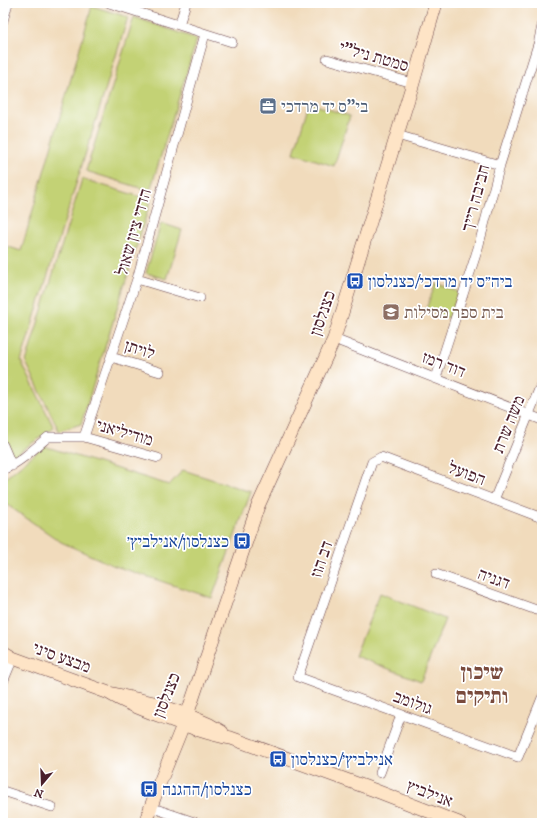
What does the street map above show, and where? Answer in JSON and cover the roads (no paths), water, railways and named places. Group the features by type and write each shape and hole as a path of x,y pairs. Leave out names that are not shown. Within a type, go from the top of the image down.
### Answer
{"street":[{"path":"3,21 8,3"},
{"path":"109,3 232,42"},
{"path":"179,25 186,3"},
{"name":"כצנלסון","path":"145,823 160,782 169,738 181,718 217,626 258,506 334,339 413,83 436,3"},
{"name":"חביבה רייך","path":"436,378 478,248 500,166 538,44 542,26"},
{"name":"הדדי ציון שאול","path":"84,437 137,279 205,34"},
{"name":"סמטת ניל\"י","path":"327,59 413,83"},
{"path":"397,135 500,166"},
{"path":"137,279 200,298"},
{"name":"דוד רמז","path":"334,339 542,420"},
{"name":"לויתן","path":"111,356 160,372"},
{"name":"משה שרת","path":"494,500 542,382"},
{"name":"מודיליאני","path":"3,470 12,466 48,437 84,437 158,458"},
{"path":"3,445 12,466"},
{"name":"הפועל","path":"381,457 542,518"},
{"name":"דב הוז","path":"298,677 372,462 381,457"},
{"name":"דגניה","path":"436,574 542,612"},
{"path":"3,682 8,655"},
{"name":"מבצע סיני","path":"8,655 109,693 135,707 181,718"},
{"name":"גולומב","path":"298,677 518,757 542,698"},
{"path":"380,773 401,715"},
{"name":"אנילביץ","path":"181,718 214,735 231,738 374,790 459,823"},
{"path":"3,791 52,807"},
{"path":"150,806 197,823"}],"place":[{"name":"בי\"ס יד מרדכי","path":"268,106"},
{"name":"ביה״ס יד מרדכי/כצנלסון","path":"355,281"},
{"name":"בית ספר מסילות","path":"391,312"},
{"name":"כצנלסון/אנילביץ׳","path":"242,541"},
{"name":"אנילביץ׳/כצנלסון","path":"278,759"},
{"name":"כצנלסון/ההגנה","path":"149,789"}],"district":[{"name":"שיכון ותיקים","path":"482,684"}]}
